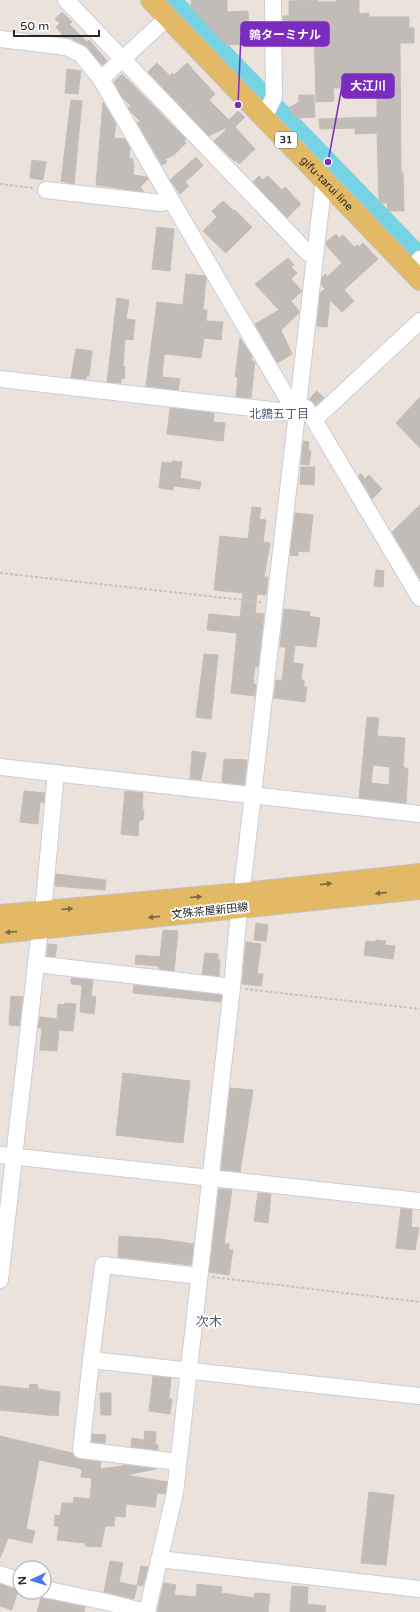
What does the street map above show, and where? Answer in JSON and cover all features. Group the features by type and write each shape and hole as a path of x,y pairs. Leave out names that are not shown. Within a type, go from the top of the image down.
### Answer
{"main road":[{"name":"gifu-tarui line","path":"151,0 268,107 326,182 417,270"},
{"name":"文殊茶屋新田線","path":"241,900 420,874"},
{"name":"文殊茶屋新田線","path":"0,933 41,920 241,900 420,889"},
{"name":"文殊茶屋新田線","path":"0,915 41,920"}],"street":[{"path":"66,0 308,253 315,255"},
{"path":"268,107 273,0"},
{"path":"100,79 168,17"},
{"path":"0,39 66,47 81,54 100,79 297,409"},
{"path":"52,1591 146,1612 175,1493 252,796 323,188 326,182"},
{"path":"46,190 161,203 171,200"},
{"path":"314,420 420,321"},
{"path":"0,379 297,409 306,408 419,593"},
{"path":"0,767 420,814"},
{"path":"0,1280 7,1156 36,964 56,773"},
{"path":"36,964 232,987"},
{"path":"7,1156 420,1201"},
{"path":"178,1462 81,1450 103,1265 198,1276"},
{"path":"91,1360 420,1396"},
{"path":"159,1559 420,1589"},
{"path":"0,1574 12,1578"}],"path":[{"path":"0,184 46,190"},
{"path":"0,573 275,603"},
{"path":"232,987 420,1009"},
{"path":"198,1276 420,1302"}],"building":[{"path":"191,0 227,0 227,12 248,11 249,44 227,45 191,8"},
{"path":"318,0 318,2 336,2 336,0 359,0 359,14 369,13 369,17 409,17 409,28 414,28 414,43 400,43 401,173 403,173 404,211 388,211 387,203 379,203 377,133 355,134 355,128 320,129 319,119 377,117 377,88 333,88 334,101 316,102 314,25 283,28 283,16 289,16 289,1"},
{"path":"62,12 72,22 69,24 87,42 89,40 107,61 102,65 85,46 70,38 59,37 62,34 56,27 60,23 55,19"},
{"path":"157,63 170,76 172,73 174,75 187,63 215,94 209,100 229,120 238,111 245,117 235,127 255,149 239,164 235,160 234,161 214,141 226,130 225,128 209,136 148,72"},
{"path":"67,69 81,71 78,94 65,93"},
{"path":"122,74 186,139 184,141 186,143 174,155 165,159 167,162 162,165 137,122 141,122 130,111 128,107 132,107 122,97 114,82"},
{"path":"299,95 314,95 315,117 296,118 289,108 299,102"},
{"path":"71,100 82,101 74,184 61,181"},
{"path":"103,102 116,124 114,138 125,139 130,148 129,158 133,159 134,164 133,175 147,177 148,179 140,187 144,192 96,185"},
{"path":"196,157 203,166 185,182 189,186 180,194 170,180"},
{"path":"32,160 46,162 43,180 30,178"},
{"path":"259,176 263,180 268,176 282,190 285,187 301,204 287,218 253,182"},
{"path":"223,201 234,211 235,210 252,227 226,253 203,231 217,217 212,211"},
{"path":"157,227 174,229 170,271 152,269"},
{"path":"336,234 339,238 343,235 354,247 357,245 359,247 363,243 378,259 344,290 354,301 342,312 330,300 327,327 317,326 320,293 325,289 321,284 322,277 326,274 327,277 342,263 326,245 326,242"},
{"path":"288,258 294,265 291,267 297,273 291,279 302,291 291,301 299,313 281,330 292,354 277,363 255,324 279,310 255,284"},
{"path":"186,274 205,276 203,310 207,310 206,321 223,322 221,340 204,338 201,358 164,355 162,377 180,379 178,390 146,386 157,302 183,305"},
{"path":"117,298 129,300 126,319 135,320 133,340 125,339 123,367 125,367 124,379 121,378 121,383 107,382"},
{"path":"240,338 252,356 251,360 255,362 251,398 236,397 238,377 235,377"},
{"path":"76,349 92,351 89,376 87,375 86,379 71,378"},
{"path":"317,391 324,398 316,405 309,399"},
{"path":"420,397 420,448 396,423"},
{"path":"170,408 214,413 213,422 225,423 223,441 167,434"},
{"path":"303,441 309,442 308,450 311,451 309,465 301,464"},
{"path":"172,461 182,462 180,478 201,482 200,489 173,486 173,490 159,488 162,462 172,463"},
{"path":"301,467 315,467 314,485 300,484"},
{"path":"361,474 365,479 369,475 382,489 372,499 358,476"},
{"path":"420,505 420,579 392,532"},
{"path":"252,507 261,508 259,519 266,520 263,542 270,543 264,577 268,577 266,595 257,594 255,613 264,614 258,667 255,666 253,684 256,684 255,696 231,693 237,633 207,630 209,614 240,617 243,593 214,590 220,536 248,539"},
{"path":"295,513 313,515 309,552 298,551 298,556 290,555"},
{"path":"376,570 384,571 383,587 374,586"},
{"path":"284,609 310,612 309,616 320,618 316,647 295,645 293,663 303,664 301,680 304,680 304,687 307,687 305,702 274,698 276,680 282,681 286,647 280,647"},
{"path":"204,654 218,655 211,719 196,717"},
{"path":"367,717 379,718 377,736 405,738 403,767 408,769 406,803 359,798","holes":["373,765 390,767 389,785 371,783"]},
{"path":"192,751 206,753 201,780 190,779"},
{"path":"224,759 247,760 244,785 222,782"},
{"path":"24,791 45,793 44,803 40,802 38,824 20,822"},
{"path":"125,791 143,793 143,820 139,820 138,836 121,834"},
{"path":"56,874 106,880 105,890 55,886"},
{"path":"256,923 268,925 266,941 254,940"},
{"path":"163,930 178,931 174,971 159,969 159,966 135,964 136,955 160,957"},
{"path":"376,940 386,941 385,945 395,946 393,959 364,955 366,941 375,942"},
{"path":"246,942 261,944 257,974 263,974 261,986 242,984"},
{"path":"48,944 57,945 55,957 47,956"},
{"path":"205,953 218,954 218,959 220,960 219,976 202,974"},
{"path":"71,978 93,980 91,996 96,997 94,1014 80,1012 82,985 71,984"},
{"path":"134,985 222,995 221,1002 133,993"},
{"path":"11,996 23,997 19,1026 9,1025"},
{"path":"65,1003 76,1004 73,1031 59,1030 57,1051 40,1050 42,1028 38,1028 40,1017 57,1019 58,1004 64,1005"},
{"path":"123,1073 190,1081 183,1143 116,1135"},
{"path":"230,1088 253,1090 240,1172 221,1170"},
{"path":"219,1189 232,1190 224,1244 229,1244 229,1250 233,1250 229,1275 209,1272"},
{"path":"258,1193 271,1194 268,1223 254,1221"},
{"path":"401,1208 412,1210 411,1227 419,1228 415,1250 396,1248"},
{"path":"119,1236 160,1239 194,1244 191,1265 118,1257"},
{"path":"153,1376 171,1378 169,1399 172,1399 170,1414 149,1411"},
{"path":"30,1384 38,1385 38,1389 60,1392 58,1416 0,1410 0,1386 29,1389"},
{"path":"100,1393 111,1393 111,1415 101,1415"},
{"path":"145,1431 156,1432 155,1445 158,1445 158,1450 131,1447 132,1438 144,1440"},
{"path":"92,1434 106,1435 105,1443 92,1442"},
{"path":"0,1436 72,1453 79,1459 101,1462 100,1469 123,1465 156,1469 126,1475 167,1482 165,1494 157,1493 155,1507 126,1504 125,1517 115,1516 114,1526 105,1526 101,1547 85,1546 86,1543 57,1540 59,1526 54,1526 55,1515 60,1516 62,1503 73,1503 74,1497 90,1499 92,1478 81,1477 82,1470 78,1468 39,1460 26,1529 35,1531 32,1543 8,1538 0,1558"},
{"path":"369,1492 394,1495 386,1565 361,1563"},
{"path":"110,1561 123,1563 119,1582 137,1586 134,1599 104,1592"},
{"path":"141,1566 148,1567 143,1586 137,1585"},
{"path":"164,1583 176,1585 174,1595 196,1597 197,1584 222,1587 221,1593 254,1598 255,1593 270,1594 268,1612 157,1612"},
{"path":"0,1584 12,1588 12,1600 15,1600 12,1610 0,1606"},
{"path":"292,1586 308,1587 307,1604 326,1606 325,1612 290,1612"},
{"path":"40,1600 51,1600 85,1607 84,1612 37,1612"}],"waterway":[{"path":"171,0 420,257"}],"place":[{"name":"鶉ターミナル","path":"238,105"},
{"name":"大江川","path":"328,162"}],"district":[{"name":"北鶉五丁目","path":"279,414"},
{"name":"次木","path":"209,1322"}]}
